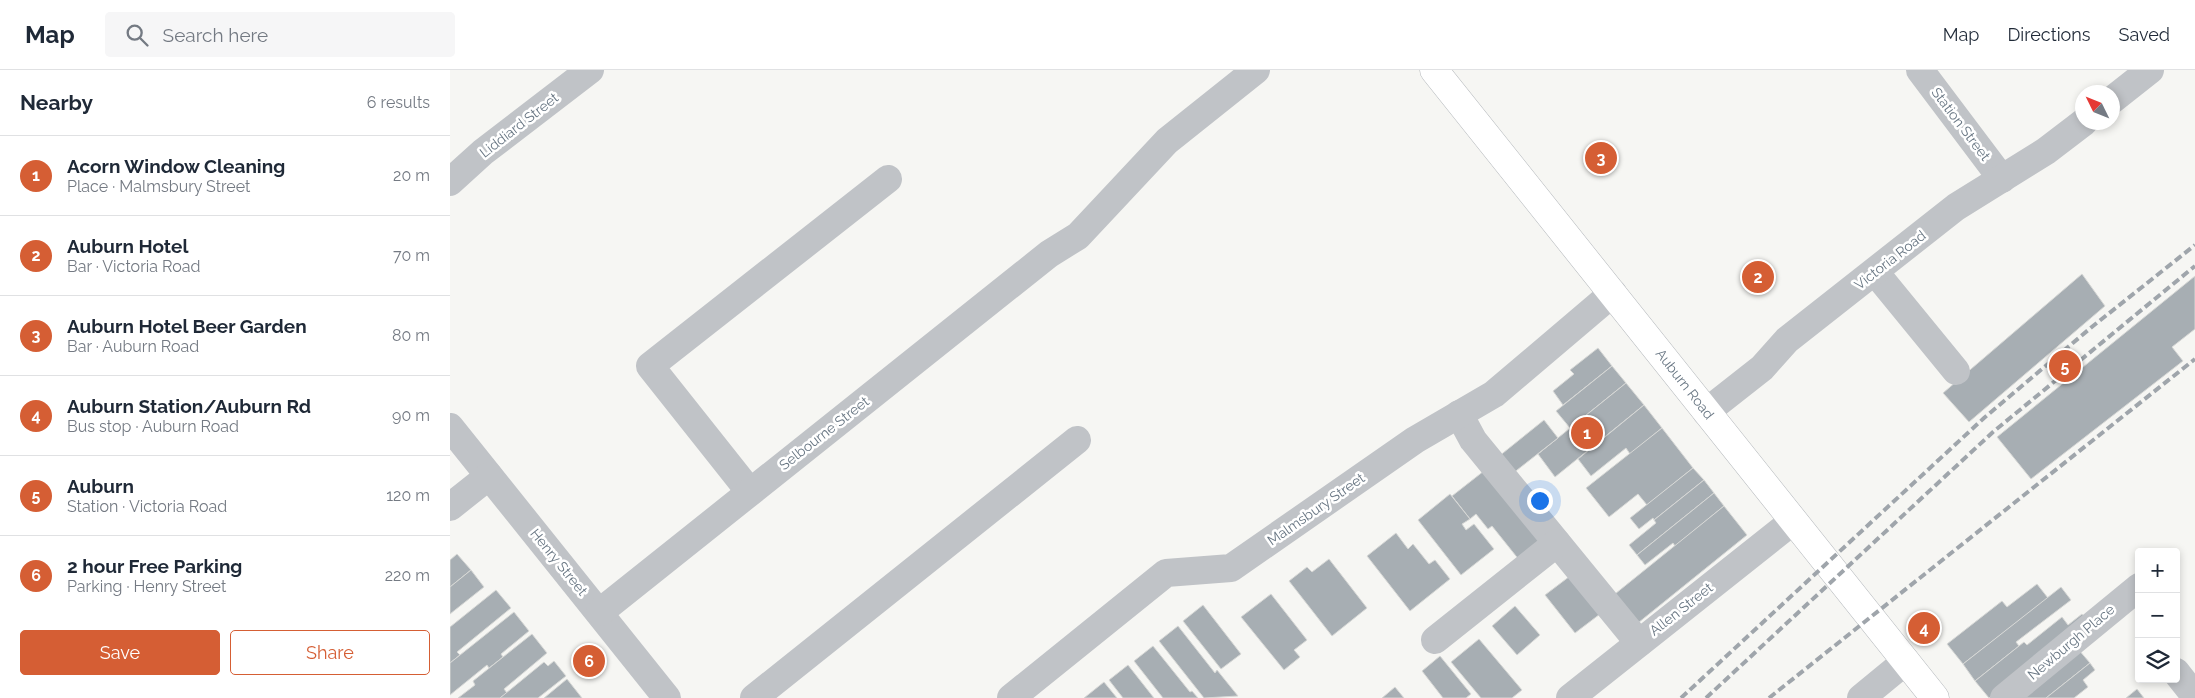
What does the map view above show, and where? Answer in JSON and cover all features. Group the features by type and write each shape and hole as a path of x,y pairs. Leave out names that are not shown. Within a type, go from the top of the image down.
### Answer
{"main road":[{"name":"Auburn Road","path":"1434,70 1935,698"}],"street":[{"name":"Liddiard Street","path":"450,182 483,152 590,70"},
{"name":"Selbourne Street","path":"600,612 1049,254 1078,236 1167,142 1256,70"},
{"name":"Station Street","path":"1920,70 2002,178"},
{"path":"2121,85 2150,70"},
{"name":"Victoria Road","path":"1706,412 1762,368 1788,340 1956,207 2046,151 2075,129"},
{"path":"750,492 650,366 888,179"},
{"path":"1875,272 1956,370"},
{"name":"Malmsbury Street","path":"1011,698 1166,572 1231,568 1415,440 1494,394 1612,293"},
{"path":"1459,414 1474,440 1639,643"},
{"name":"Henry Street","path":"450,427 667,698"},
{"path":"754,698 1077,440"},
{"path":"450,507 489,476"},
{"name":"Allen Street","path":"1570,698 1794,521"},
{"path":"1435,640 1557,543"},
{"name":"Newburgh Place","path":"2004,698 2135,589"},
{"path":"1861,698 1906,661"},
{"path":"2180,677 2195,696"}],"building":[{"path":"2082,274 2105,306 1969,422 1943,393"},
{"path":"2195,276 2195,329 2172,347 2183,361 2031,479 1997,437"},
{"path":"1598,348 1612,366 1563,405 1553,391 1574,374 1570,370"},
{"path":"1612,366 1626,383 1570,428 1556,411"},
{"path":"1626,383 1644,405 1555,477 1538,454"},
{"path":"1644,405 1662,428 1630,454 1626,448 1591,476 1578,459"},
{"path":"1544,420 1558,438 1512,474 1498,457"},
{"path":"1662,428 1693,468 1647,505 1638,494 1609,517 1586,488"},
{"path":"1489,467 1544,542 1520,561 1492,526 1488,529 1476,514 1470,519 1452,496"},
{"path":"1693,468 1704,480 1654,520 1653,518 1639,529 1630,518"},
{"path":"1704,480 1714,493 1637,555 1629,545 1656,523 1654,520"},
{"path":"1714,493 1724,506 1675,546 1673,543 1645,565 1637,555"},
{"path":"1450,494 1470,519 1462,524 1466,530 1474,524 1494,549 1461,575 1418,520"},
{"path":"1724,506 1747,535 1633,627 1610,598"},
{"path":"1396,533 1408,549 1413,544 1429,564 1435,560 1450,579 1410,611 1367,556"},
{"path":"457,554 471,570 450,587 450,560"},
{"path":"1329,559 1367,608 1332,636 1289,581 1307,567 1312,572"},
{"path":"471,570 484,587 450,614 450,587"},
{"path":"1574,573 1604,611 1575,633 1545,595"},
{"path":"2037,584 2048,598 1963,664 1947,644 2002,601 2007,607"},
{"path":"2061,587 2071,600 2016,642 2019,646 1975,681 1963,664"},
{"path":"496,590 511,608 457,652 460,655 450,663 450,627"},
{"path":"1271,594 1307,640 1294,650 1300,657 1284,670 1241,617"},
{"path":"1203,605 1241,654 1221,669 1183,621"},
{"path":"1515,606 1540,635 1517,655 1492,626"},
{"path":"514,612 529,631 501,654 503,657 489,668 487,665 450,695 450,663"},
{"path":"2082,614 2087,620 1989,698 1975,681 2024,642 2027,645 2062,617 2068,625"},
{"path":"1178,626 1215,673 1217,670 1238,696 1204,698 1159,641"},
{"path":"532,634 547,653 504,689 507,693 500,698 458,698 475,685 473,681"},
{"path":"1479,639 1522,690 1512,698 1481,698 1451,662"},
{"path":"1153,646 1190,692 1192,691 1198,698 1163,698 1134,661"},
{"path":"2078,649 2090,663 2046,698 2017,698"},
{"path":"1440,656 1471,694 1466,698 1443,698 1422,671"},
{"path":"554,661 566,676 538,698 500,698 544,662 548,666"},
{"path":"2090,663 2095,670 2083,680 2088,687 2074,698 2046,698"},
{"path":"1128,665 1154,698 1123,698 1109,680"},
{"path":"567,679 582,698 544,698"},
{"path":"1104,682 1117,698 1084,698"},
{"path":"1395,687 1404,698 1382,698"},
{"path":"2137,689 2144,698 2126,698"}],"railway":[{"path":"1681,698 1984,418 2093,326 2195,245"},
{"path":"1706,698 1993,432 2195,266"},
{"path":"1769,698 2195,359"}],"place":[{"name":"Auburn Hotel Beer Garden","path":"1601,158"},
{"name":"Auburn Hotel","path":"1758,277"},
{"name":"Auburn","path":"2065,366"},
{"name":"Acorn Window Cleaning","path":"1587,433"},
{"name":"Auburn Station/Auburn Rd","path":"1924,628"},
{"name":"2 hour Free Parking","path":"589,661"}]}
